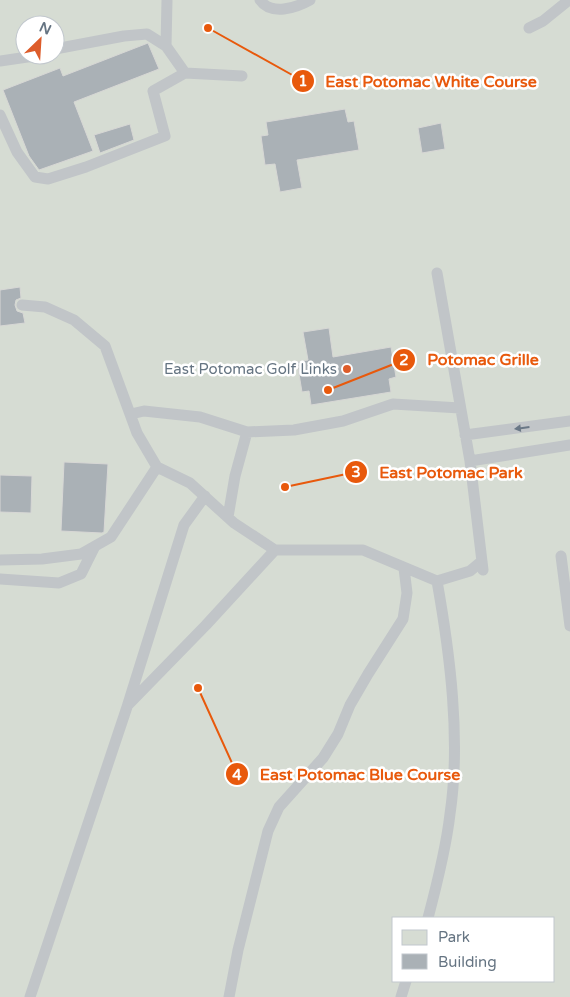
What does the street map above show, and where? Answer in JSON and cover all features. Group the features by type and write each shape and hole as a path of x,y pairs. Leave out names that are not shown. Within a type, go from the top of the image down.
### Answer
{"lane":[{"path":"166,46 167,0"},
{"path":"260,0 262,4 276,10 300,6 310,0"},
{"path":"528,28 543,21 568,0"},
{"path":"65,46 146,34 166,46 185,73"},
{"path":"0,61 15,59"},
{"path":"0,115 17,152 35,177 48,179 86,167 165,136 153,91 185,73 242,76"},
{"path":"22,305 45,307 74,320 105,346 137,433 157,467 190,483 228,517 275,550 363,550 437,580 483,566 470,461 437,273"},
{"path":"131,414 144,411 200,417 247,432 294,430 335,423 393,404 460,408"},
{"path":"465,435 570,421"},
{"path":"228,517 235,476 247,432"},
{"path":"470,461 570,445"},
{"path":"0,560 42,559 81,554 111,538 157,467"},
{"path":"30,997 127,707 184,525 206,496"},
{"path":"0,579 59,583 81,574 96,546"},
{"path":"127,707 200,632 275,550"},
{"path":"561,556 570,626"},
{"path":"229,997 238,950 268,831 279,807 322,758 338,734 350,705 403,619 407,593 404,568"},
{"path":"428,917 450,815 454,776 454,733 450,670 446,627 437,580"},
{"path":"401,997 406,982"}],"green space":[{"path":"0,0 570,0 570,997 0,997"}],"building":[{"path":"148,43 159,69 74,102 93,151 39,170 29,156 3,90 60,68 63,76"},
{"path":"345,109 348,122 354,121 359,150 297,160 302,188 280,192 275,164 265,165 261,136 268,135 266,122"},
{"path":"441,123 445,149 422,153 418,128"},
{"path":"130,124 134,140 100,153 94,135"},
{"path":"20,287 21,298 16,300 15,305 17,311 23,313 25,323 0,326 0,290"},
{"name":"East Potomac Golf Links","path":"329,328 333,357 391,347 396,377 389,379 391,392 311,405 309,391 302,392 297,362 308,360 303,332"},
{"path":"64,462 108,464 104,532 61,531"},
{"path":"0,475 32,476 31,513 0,512"}],"place":[{"name":"East Potomac White Course","path":"208,28"},
{"name":"East Potomac Golf Links","path":"347,369"},
{"name":"Potomac Grille","path":"328,390"},
{"name":"East Potomac Park","path":"285,487"},
{"name":"East Potomac Blue Course","path":"198,688"}]}
